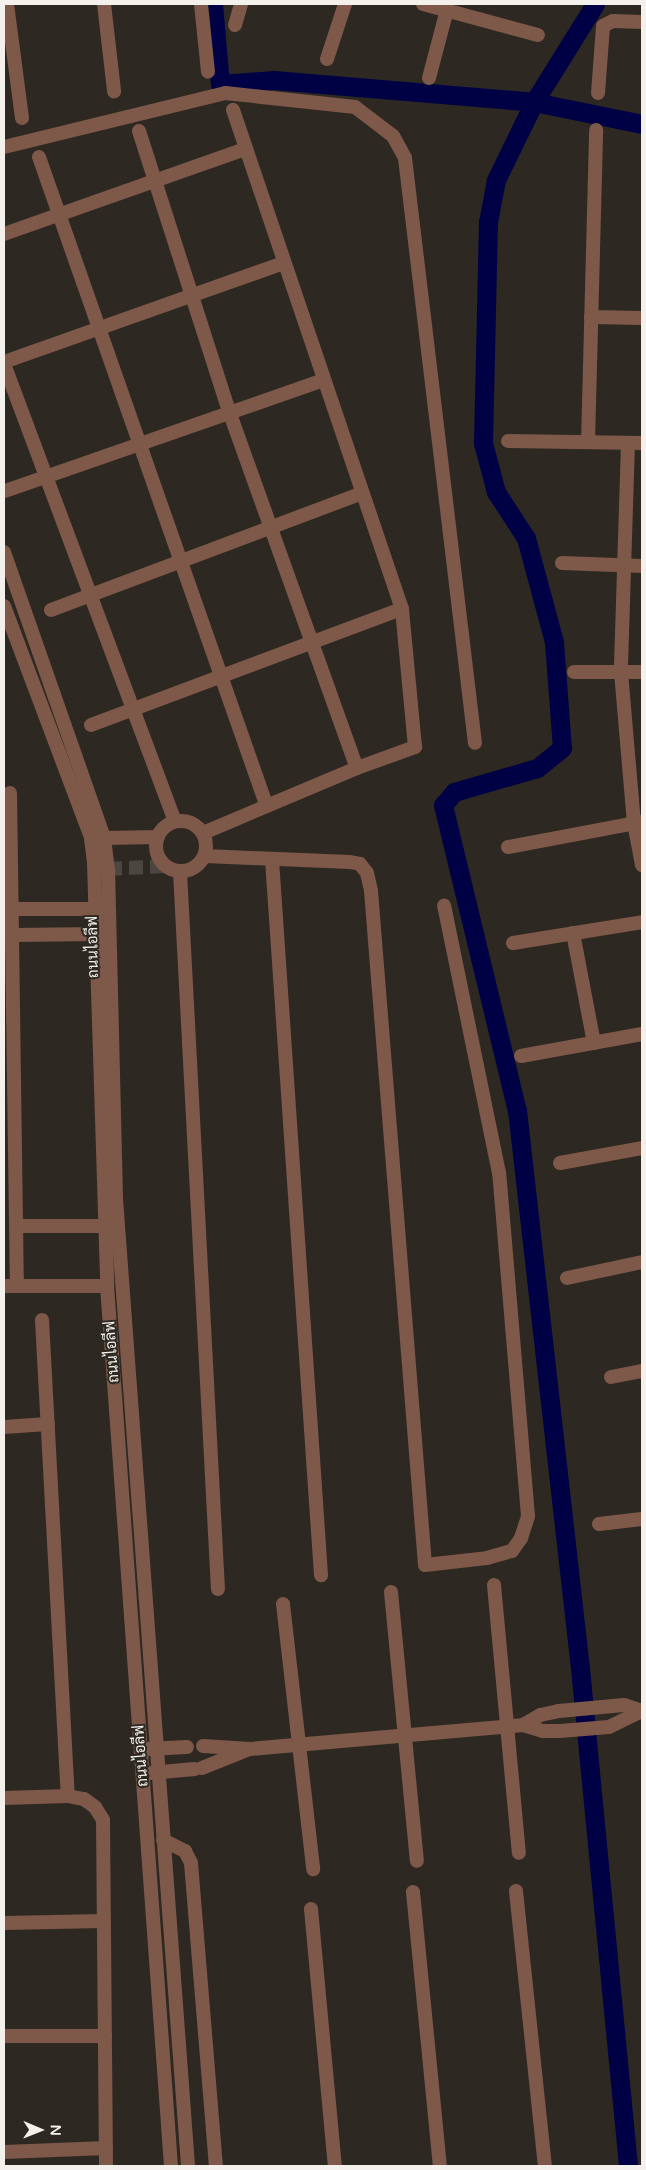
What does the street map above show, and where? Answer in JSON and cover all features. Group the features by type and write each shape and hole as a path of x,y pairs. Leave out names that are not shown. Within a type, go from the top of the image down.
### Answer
{"street":[{"path":"7,4 22,118"},
{"path":"104,4 114,91"},
{"path":"201,4 208,72"},
{"path":"235,26 241,4"},
{"path":"328,59 345,4"},
{"path":"423,4 538,35"},
{"path":"429,78 447,10"},
{"path":"598,93 602,26 613,21 642,22"},
{"path":"4,147 225,93 356,106 393,136 405,158 475,742"},
{"path":"203,833 266,804 415,747 402,609 233,110"},
{"path":"588,442 596,130"},
{"path":"139,131 228,411 357,768"},
{"path":"4,234 154,179 246,149"},
{"path":"39,157 97,329 139,442 266,804"},
{"path":"175,821 88,596 4,363 284,263"},
{"path":"591,317 642,318"},
{"path":"5,490 228,411 323,380"},
{"path":"508,441 635,443 624,565 621,672 642,865"},
{"path":"51,610 362,493"},
{"name":"ถนนไอลีฟ","path":"4,552 104,838 108,869 116,1199 188,2166"},
{"path":"562,563 642,566"},
{"name":"ถนนไอลีฟ","path":"4,606 91,838 97,934 107,1286 171,2166"},
{"path":"91,725 131,708 220,677 310,641 402,609"},
{"path":"574,672 642,672"},
{"path":"10,793 16,1226 10,1286 107,1286"},
{"path":"175,821 191,822 203,833 206,840 205,856 195,868 180,872 165,866 160,860 156,844 158,837 175,821"},
{"path":"508,847 638,823"},
{"path":"104,838 158,837"},
{"path":"205,856 360,864 367,873 371,890 425,1565 488,1558 512,1551 521,1538 528,1516 499,1173 444,906"},
{"path":"272,860 321,1575"},
{"path":"180,872 218,1589"},
{"path":"11,922 96,909"},
{"path":"11,922 97,934"},
{"path":"513,943 642,922"},
{"path":"574,933 594,1043"},
{"path":"521,1056 642,1034"},
{"path":"560,1163 642,1148"},
{"path":"16,1226 104,1226"},
{"path":"567,1278 642,1262"},
{"path":"42,1320 68,1796"},
{"path":"611,1377 642,1371"},
{"path":"4,1427 48,1424"},
{"path":"599,1524 642,1519"},
{"path":"494,1585 519,1853"},
{"path":"391,1592 417,1862"},
{"path":"283,1604 297,1743 313,1869"},
{"path":"522,1725 540,1715 559,1711 624,1705 642,1711"},
{"path":"203,1746 250,1749 405,1733 522,1725 543,1731 560,1731 609,1726 642,1711"},
{"path":"140,1749 187,1747"},
{"path":"142,1773 198,1768 250,1749"},
{"path":"4,1798 68,1796 84,1799 95,1807 103,1820 106,2166"},
{"path":"163,1840 185,1851 191,1863 216,2166"},
{"path":"516,1890 545,2166"},
{"path":"413,1892 440,2166"},
{"path":"311,1910 335,2166"},
{"path":"4,1923 104,1921"},
{"path":"4,2036 105,2036"},
{"path":"4,2152 106,2148"}],"waterway":[{"path":"213,4 220,84 274,80 534,102 642,124"},
{"path":"595,4 534,102 496,180 488,222 483,443 496,492 526,538 554,642 562,748 537,768 454,792 443,805 517,1110 580,1668 628,2166"}],"tunnel":[{"path":"108,869 165,866"}]}
